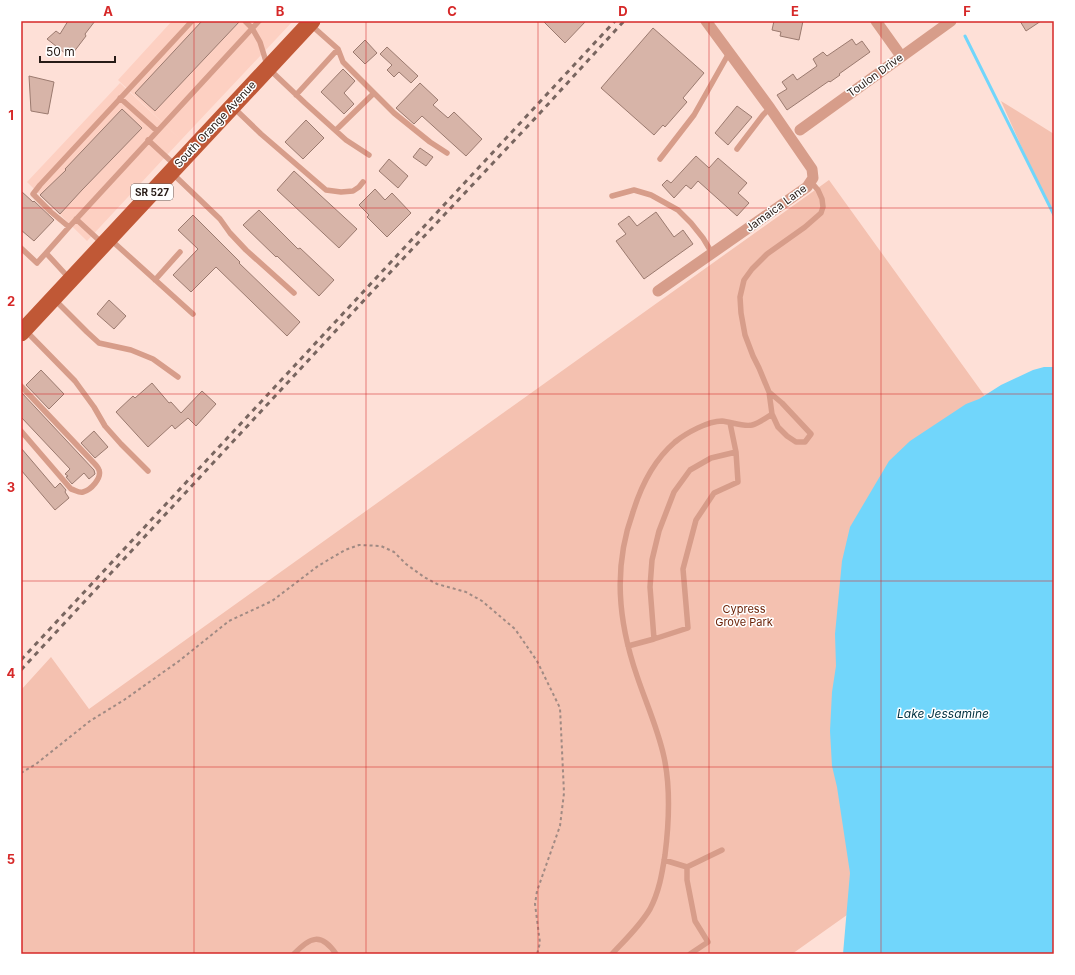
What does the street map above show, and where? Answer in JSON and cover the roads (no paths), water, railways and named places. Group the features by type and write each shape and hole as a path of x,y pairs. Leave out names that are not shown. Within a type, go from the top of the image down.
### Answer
{"main road":[{"name":"South Orange Avenue","path":"23,332 310,22"}],"street":[{"name":"Jamaica Lane","path":"658,291 807,187 813,178 812,169 770,108 706,21"},
{"path":"876,21 901,56"},
{"name":"Toulon Drive","path":"800,130 951,21"}],"lane":[{"path":"69,227 33,194 192,21"},
{"path":"245,21 252,28 260,42 268,68 346,140 368,155"},
{"path":"21,248 36,262 46,253 148,140 259,21"},
{"path":"310,22 338,49 343,62 394,113 430,142 447,153"},
{"path":"296,95 338,49"},
{"path":"660,159 694,116 730,53"},
{"path":"336,130 374,92"},
{"path":"120,98 157,131"},
{"path":"232,107 326,190 341,192 353,191 363,182"},
{"path":"737,149 770,108"},
{"path":"148,140 220,219 230,233 246,250 294,293"},
{"path":"769,392 782,403 811,434 805,442 796,442 787,436 778,427 772,414 769,392 745,334 740,297 744,280 752,269 768,254 805,227 821,213 823,207 822,199 818,190 811,182"},
{"path":"612,196 634,190 651,195 678,210 703,238 712,253"},
{"path":"76,219 155,280 193,314"},
{"path":"155,280 180,252"},
{"path":"46,253 71,280"},
{"path":"54,298 99,343 131,350 153,359 178,376"},
{"path":"23,332 75,381 94,407 105,426 148,471"},
{"path":"21,386 94,462 99,470 100,476 96,482 85,491 79,492 71,489 21,431"},
{"path":"612,954 634,931 650,909 657,894 662,876 668,827 668,786 664,757 636,674 622,617 620,588 622,555 627,527 638,497 648,477 660,457 675,442 688,433 705,425 721,421 751,425 772,414"},
{"path":"628,646 688,628 684,569 696,520 714,493 738,482 736,452 730,423"},
{"path":"654,639 650,587 652,560 659,531 674,492 690,470 711,458 736,452"},
{"path":"664,860 688,867 722,850"},
{"path":"688,867 687,880 695,921 708,942 690,954"},
{"path":"294,954 311,940 319,939 332,948 336,954"}],"water":[{"name":"Lake Jessamine","path":"1044,367 1054,367 1054,954 843,954 850,873 837,787 832,766 830,731 832,692 836,666 835,634 842,561 850,527 889,461 910,441 966,404 979,399 1001,385 1033,370"}],"waterway":[{"path":"965,36 1054,215"}],"railway":[{"path":"21,660 615,21"},
{"path":"21,670 624,21"}],"park label":[{"name":"Cypress Grove Park","path":"744,615"}]}
